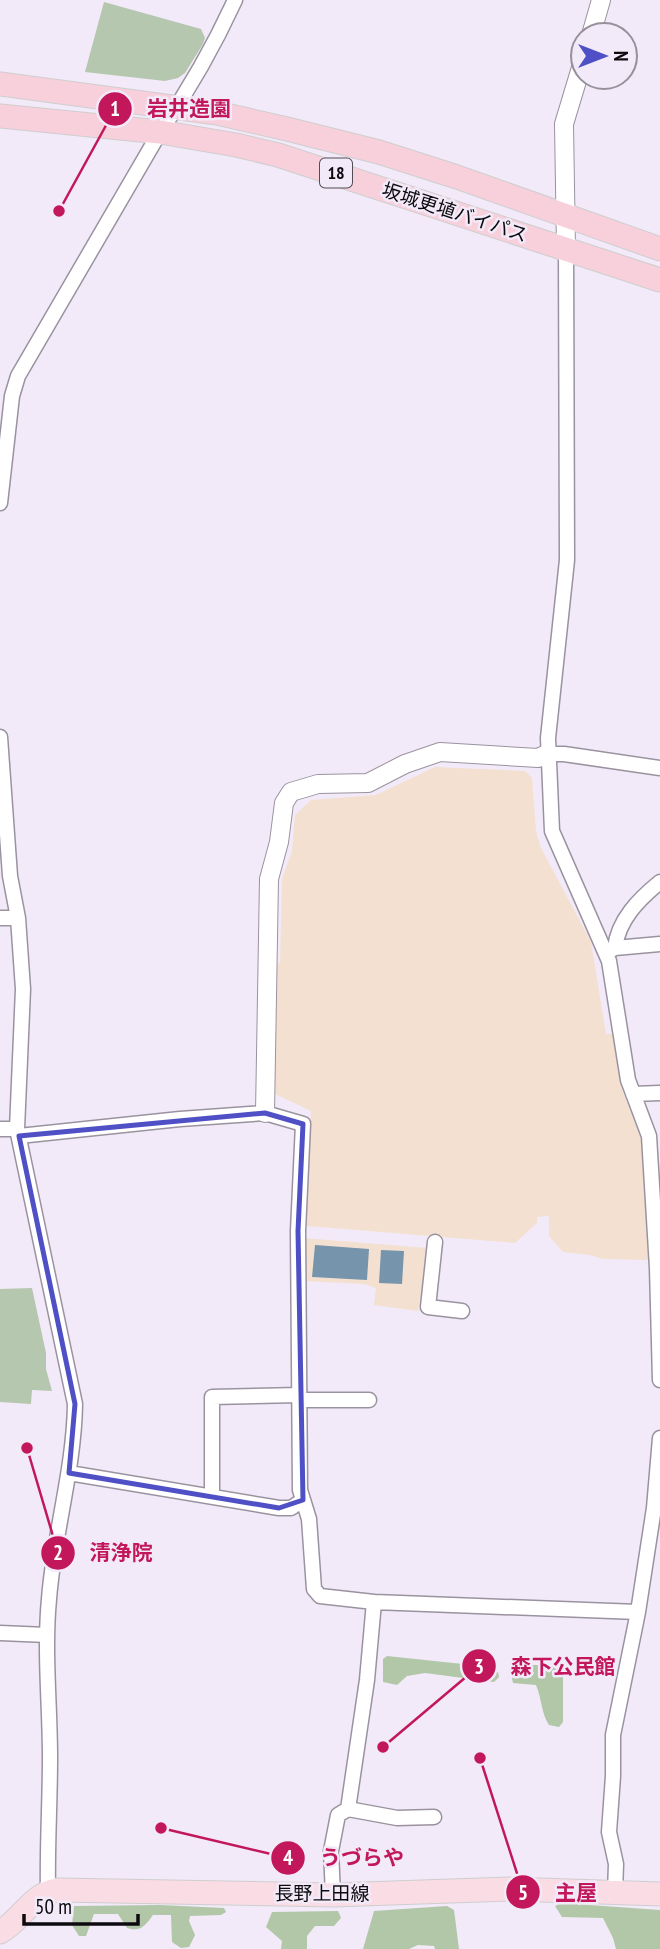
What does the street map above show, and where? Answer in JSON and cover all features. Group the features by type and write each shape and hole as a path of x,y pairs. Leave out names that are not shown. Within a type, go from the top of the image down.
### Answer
{"highway":[{"name":"坂城更埴バイパス","path":"0,84 218,113 379,152 660,249"},
{"name":"坂城更埴バイパス","path":"0,116 160,132 278,155 660,280"}],"main road":[{"name":"長野上田線","path":"48,1892 58,1890 333,1895 510,1889 660,1894"},
{"path":"0,1932 16,1921 37,1898 48,1892"}],"street":[{"path":"0,503 12,396 18,376 177,107 235,0"},
{"path":"595,21 601,0"},
{"path":"574,91 564,124 567,560 547,754 552,831 611,951"},
{"path":"0,737 10,876 18,918 23,989 18,1132 75,1404 75,1435 55,1548 47,1635 50,1757 48,1892"},
{"path":"265,1113 269,878 279,842 284,803 291,792 318,784 368,783 405,764 440,752 538,758 547,754 564,754 660,768"},
{"path":"660,882 625,918 609,961 628,1080 649,1136 660,1380"},
{"path":"0,918 18,918"},
{"path":"611,951 660,944"},
{"path":"633,1094 660,1093"},
{"path":"0,1129 18,1132 265,1113 303,1124 298,1231 300,1490 309,1519 314,1589 320,1596 374,1602 638,1612"},
{"path":"435,1242 428,1307 462,1311"},
{"path":"212,1496 212,1397 369,1400"},
{"path":"615,1892 616,1864 609,1832 613,1735 638,1612 654,1508 660,1438"},
{"path":"69,1473 279,1508 291,1508 303,1500"},
{"path":"348,1809 367,1680 374,1602"},
{"path":"0,1633 47,1635"},
{"path":"333,1895 331,1851 338,1815 348,1809 397,1818 434,1817"}],"highlighted area":[{"path":"265,1113 303,1124 298,1231 303,1500 279,1508 69,1473 75,1404 19,1136"}],"shaded area":[{"path":"435,767 525,771 532,778 536,831 541,848 591,942 606,1034 613,1034 622,1090 642,1141 648,1260 603,1259 563,1252 549,1236 549,1216 537,1217 537,1223 515,1243 307,1226 304,1221 311,1111 275,1094 275,964 280,963 282,879 292,851 295,815 311,800 376,795"},
{"path":"302,1238 428,1248 418,1311 374,1305 376,1288 364,1284 303,1281"}],"green space":[{"path":"104,2 201,29 205,38 203,44 185,73 165,81 85,72"},
{"path":"32,1288 52,1391 32,1390 31,1404 0,1402 0,1289"},
{"path":"387,1656 491,1667 498,1672 499,1677 494,1682 425,1673 407,1676 397,1685 383,1682 383,1659"},
{"path":"521,1665 553,1665 563,1675 563,1722 559,1727 549,1725 546,1720 536,1685 513,1683 512,1678"},
{"path":"561,1903 660,1910 660,1949 616,1949 603,1918 562,1917 555,1906"},
{"path":"160,1905 224,1908 226,1912 221,1915 190,1916 189,1921 195,1935 189,1947 181,1948 172,1942 171,1915 153,1915 145,1925 136,1929 127,1928 118,1914 94,1914 86,1936 79,1936 72,1925 74,1906"},
{"path":"447,1906 454,1910 459,1949 435,1949 434,1946 418,1945 409,1949 363,1949 374,1911"},
{"path":"338,1911 341,1918 334,1926 315,1926 307,1936 307,1949 281,1949 282,1941 266,1927 272,1912"}],"water":[{"path":"315,1245 369,1249 367,1280 312,1277"},
{"path":"381,1250 404,1251 402,1284 379,1283"}],"place":[{"name":"岩井造園","path":"59,211"},
{"name":"清浄院","path":"27,1448"},
{"name":"森下公民館","path":"383,1747"},
{"name":"主屋","path":"480,1758"},
{"name":"うづらや","path":"161,1828"}]}
